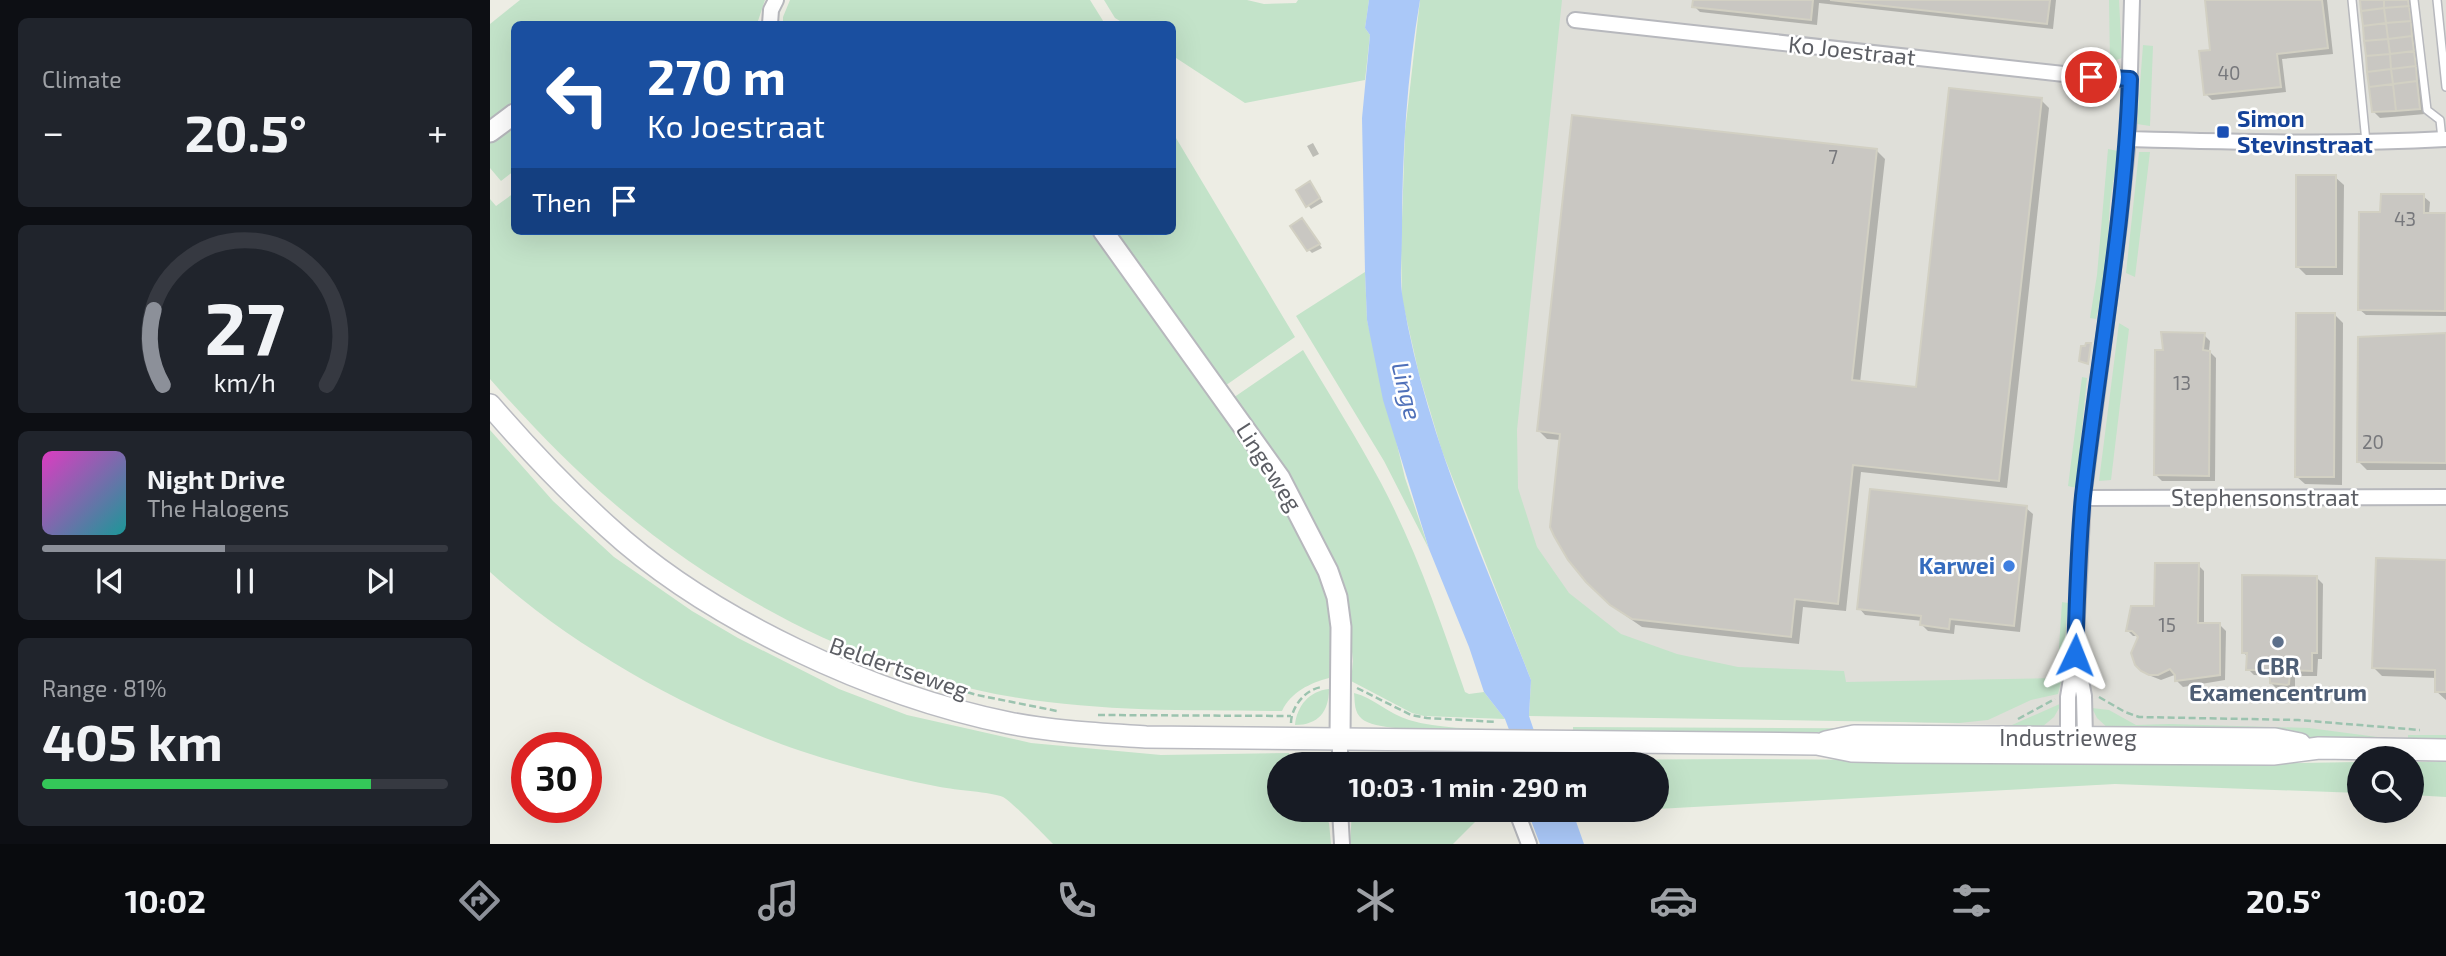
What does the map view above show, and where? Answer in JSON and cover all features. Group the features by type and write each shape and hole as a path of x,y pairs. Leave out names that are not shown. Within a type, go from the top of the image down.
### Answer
{"main road":[{"name":"Beldertseweg","path":"490,405 555,477 609,528 656,566 732,617 802,652 868,680 956,710 1009,723 1076,733 1146,737 1340,738"},
{"name":"Industrieweg","path":"1340,738 1817,744 1852,751 2077,743 2273,754 2319,748 2446,750"}],"street":[{"path":"769,21 776,0"},
{"path":"2077,743 2082,679 2075,655 2083,498 2128,139 2132,0"},
{"name":"Ko Joestraat","path":"1575,20 2091,77 2130,79"},
{"path":"490,132 511,116"},
{"path":"2128,139 2249,143 2366,143 2444,139"},
{"name":"Lingeweg","path":"1106,235 1280,478 1328,571 1337,597 1341,626 1340,738"},
{"name":"Stephensonstraat","path":"2083,498 2446,497"},
{"path":"1340,738 1340,752"},
{"path":"1341,822 1342,844"},
{"path":"1521,822 1529,844"}],"lane":[{"path":"2352,0 2366,143"},
{"path":"2414,0 2427,110 2440,120 2444,139"},
{"path":"2437,0 2446,87"},
{"path":"2440,120 2446,112"}],"path":[{"name":"Beldertseweg","path":"897,672 977,695 1058,711"},
{"path":"1097,715 1291,716 1306,693 1315,687 1360,688 1395,709 1427,718 1499,722"},
{"name":"Industrieweg","path":"2139,717 2298,720 2429,731"}],"shaded area":[{"path":"1547,0 2446,0 2446,739 1592,712 1509,488"}],"green space":[{"path":"520,0 765,0 758,21 511,21 511,105 490,120 490,24"},
{"path":"790,0 1090,0 1103,21 783,21"},
{"path":"1104,0 1247,0 1264,4 1296,3 1298,0 1369,0 1365,28 1370,35 1365,80 1245,103 1176,58 1176,21 1120,21 1115,18"},
{"path":"1420,0 1562,0 1517,430 1518,488 1537,547 1569,593 1621,634 1677,654 1738,667 1844,671 1846,682 2057,678 2062,602 2068,603 2062,678 2058,694 2031,700 1988,720 1959,723 1529,716 1531,680 1442,451 1419,374 1402,299 1405,132"},
{"path":"2109,0 2119,0 2122,58 2110,62"},
{"path":"2143,45 2153,46 2150,126 2137,124"},
{"path":"511,129 511,173 501,181 490,168 490,143"},
{"path":"1176,138 1295,337 1222,388 1111,235 1176,235"},
{"path":"2108,149 2118,151 2110,202 2106,274 2096,319 2090,318 2097,275"},
{"path":"2139,152 2150,152 2135,277 2126,273"},
{"path":"511,195 511,235 1092,235 1269,478 1298,531 1310,560 1324,578 1334,637 1329,678 1302,689 1290,699 1282,711 1148,709 1046,702 959,686 906,670 803,628 753,601 705,572 617,506 551,445 490,379 490,199 496,206"},
{"path":"1365,272 1367,320 1405,478 1429,549 1384,461 1296,316"},
{"path":"2119,323 2129,329 2111,480 2099,481"},
{"path":"1303,350 1394,508 1427,586 1465,692 1484,692 1505,719 1424,716 1412,713 1351,681 1353,661 1345,585 1333,576 1230,400"},
{"path":"2082,377 2087,378 2076,488 2068,486"},
{"path":"490,430 553,501 614,557 692,611 738,638 839,689 907,715 1031,743 1161,755 1267,753 1267,822 1328,822 1331,844 1053,844 1003,797 905,780 853,767 801,751 719,719 597,653 523,600 490,572"},
{"path":"1329,689 1327,704 1321,716 1310,723 1295,725 1298,712 1305,701 1322,690"},
{"path":"1354,693 1420,723 1503,730 1407,729 1372,724 1362,719 1358,713"},
{"path":"2062,703 2054,717 2042,727 1985,728 2012,725"},
{"path":"2092,708 2109,710 2136,725 2309,728 2404,741 2110,730 2097,718"},
{"path":"1573,727 1963,729 1793,733 1573,732"},
{"path":"2408,735 2446,735 2446,742 2408,741"},
{"path":"1669,759 2347,762 2347,793 2115,784 1669,808"},
{"path":"2424,762 2446,762 2446,797 2424,796"},
{"path":"1351,822 1475,822 1453,844 1350,844"}],"water":[{"name":"Linge","path":"1369,0 1420,0 1404,144 1401,275 1403,300 1413,349 1441,446 1475,541 1531,680 1529,716 1541,752 1517,752 1505,719 1484,692 1469,647 1429,549 1383,400 1367,320 1362,118 1370,35 1365,28"},
{"path":"1532,822 1576,822 1584,844 1540,844"}],"building":[{"path":"1693,0 1813,0 1811,20 1692,7"},
{"path":"1830,0 2050,0 2047,24"},
{"path":"2205,0 2322,0 2328,48 2277,54 2281,87 2204,95 2199,51 2210,50"},
{"path":"2360,0 2384,0 2384,8 2361,11"},
{"path":"2384,0 2408,0 2409,6 2384,8"},
{"path":"2409,6 2411,21 2386,23 2384,8"},
{"path":"2384,8 2386,23 2363,26 2361,11"},
{"path":"2411,21 2412,36 2388,39 2386,23"},
{"path":"2386,23 2388,39 2364,41 2363,26"},
{"path":"2412,36 2414,51 2390,54 2388,39"},
{"path":"2388,39 2390,54 2366,56 2364,41"},
{"path":"2414,51 2416,66 2391,69 2390,54"},
{"path":"2390,54 2391,69 2367,72 2366,56"},
{"path":"2416,66 2417,81 2393,84 2391,69"},
{"path":"2391,69 2393,84 2369,87 2367,72"},
{"path":"2417,81 2420,109 2396,111 2393,84"},
{"path":"2393,84 2396,111 2372,112 2369,87"},
{"path":"1949,88 2042,98 1999,481 1853,465 1838,604 1795,599 1791,637 1632,619 1610,605 1586,582 1568,560 1554,536 1550,527 1560,434 1537,431 1572,115 1877,149 1852,380 1916,387"},
{"path":"2296,175 2336,175 2336,267 2296,267"},
{"path":"1310,181 1320,198 1306,207 1296,190"},
{"path":"2381,194 2424,194 2424,213 2446,213 2445,311 2358,310 2359,212 2380,212"},
{"path":"1302,218 1320,244 1307,251 1290,226"},
{"path":"2296,313 2335,313 2334,477 2295,477"},
{"path":"2161,332 2205,333 2203,350 2210,351 2209,476 2154,475 2155,350 2163,350"},
{"path":"2446,333 2446,463 2357,462 2358,337"},
{"path":"2091,343 2088,364 2079,361 2081,346"},
{"path":"1870,489 2027,506 2014,626 1950,619 1949,629 1920,625 1921,616 1857,609"},
{"path":"2376,558 2446,560 2446,692 2435,692 2435,670 2372,668"},
{"path":"2155,563 2199,563 2198,623 2220,623 2220,675 2175,681 2175,675 2170,669 2158,675 2149,675 2135,665 2131,653 2138,637 2132,631 2126,631 2131,606 2154,606"},
{"path":"2242,575 2317,576 2317,653 2312,653 2312,671 2290,670 2287,685 2270,683 2270,670 2246,670 2247,653 2242,653"}],"place":[{"name":"Simon Stevinstraat","path":"2223,132"},
{"name":"Karwei","path":"2009,566"},
{"name":"CBR Examencentrum","path":"2278,642"}],"route":[{"path":"2075,655 2083,498 2119,225 2128,139 2130,79 2091,77"}]}
